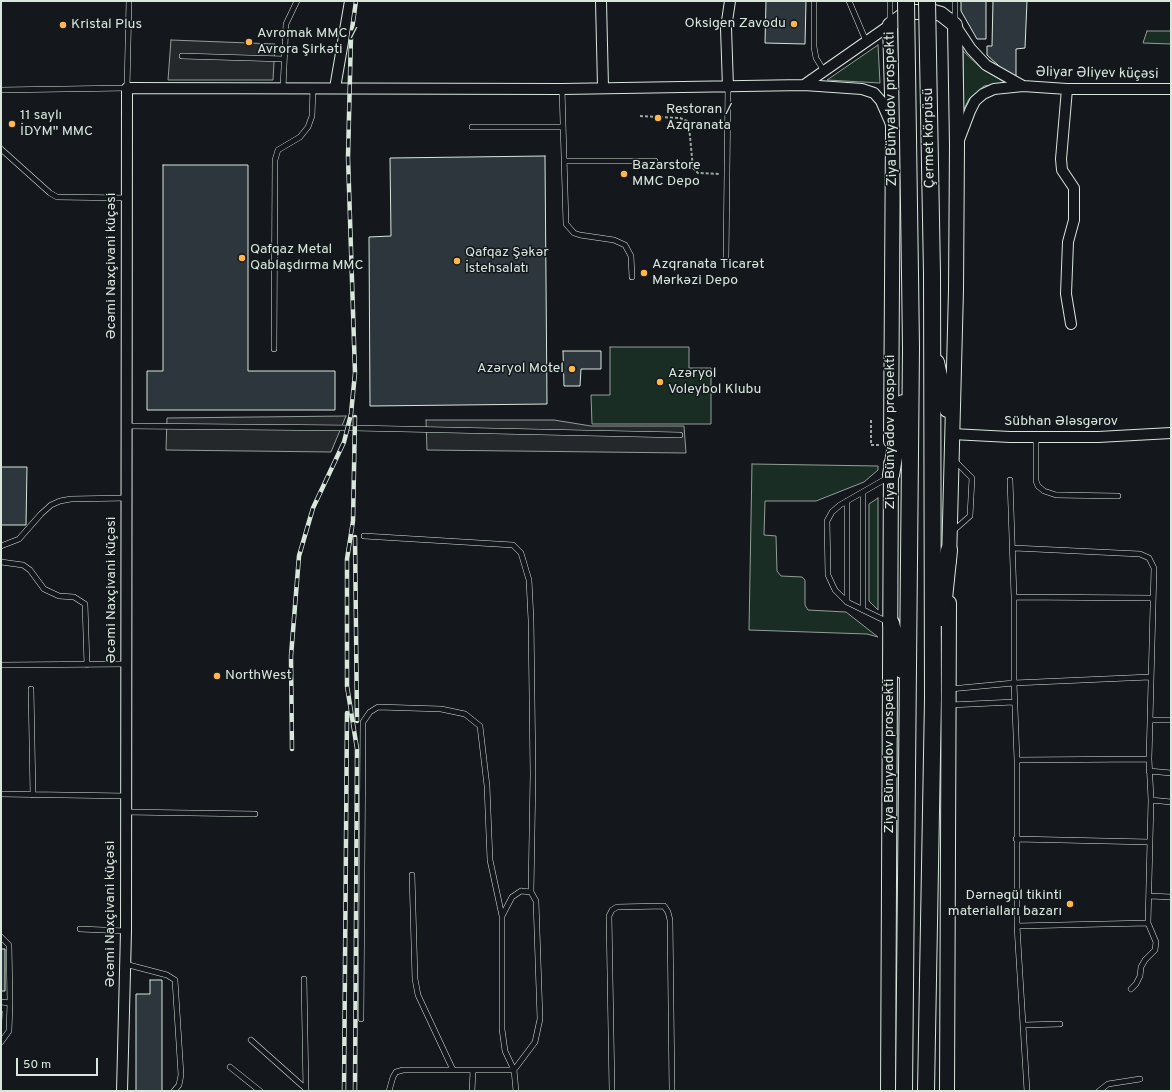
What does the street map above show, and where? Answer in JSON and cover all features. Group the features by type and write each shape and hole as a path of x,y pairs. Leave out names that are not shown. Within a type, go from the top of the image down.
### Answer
{"main road":[{"name":"Çermet körpüsü","path":"906,1 910,274"},
{"name":"Çermet körpüsü","path":"927,1 934,348"},
{"name":"Ziya Bünyadov prospekti","path":"888,1091 893,129 890,25 901,17 920,11 941,14 956,25"},
{"path":"947,1091 948,690 951,456 956,290 956,25"},
{"name":"Ziya Bünyadov prospekti","path":"904,1091 911,348 910,274"},
{"path":"891,475 911,348"},
{"path":"934,348 952,434"},
{"path":"926,1091 930,794 933,699 934,348"},
{"path":"933,699 950,542"},
{"path":"891,623 908,696"}],"street":[{"path":"335,88 350,1"},
{"path":"601,1 603,87"},
{"path":"728,87 726,28 730,1"},
{"path":"804,85 890,25"},
{"name":"Əliyar Əliyev küçəsi","path":"956,25 971,50 986,65 1008,79 1023,86"},
{"path":"127,88 313,87 562,89 603,87 728,87 804,85 862,89 874,93 881,101 893,129"},
{"name":"Əliyar Əliyev küçəsi","path":"957,145 975,101 983,94 994,89 1023,86 1171,89"},
{"name":"Əcəmi Naxçivani küçəsi","path":"122,1091 126,931 127,88"},
{"path":"1067,88 1061,159 1064,175 1074,188 1074,220 1068,242 1066,294 1070,324"},
{"name":"Sübhan Ələsgərov","path":"952,434 1036,437 1098,437 1171,433"}],"lane":[{"path":"1,90 127,88 129,1"},
{"path":"283,88 286,24 297,1"},
{"path":"814,1 814,47 816,58 824,71"},
{"path":"849,1 866,42"},
{"path":"890,1 890,25"},
{"path":"955,1 956,25"},
{"path":"182,56 284,59"},
{"path":"274,349 275,160 278,150 300,137 308,127 312,116 313,87"},
{"path":"726,259 728,87"},
{"path":"562,89 566,224 570,229 580,235 614,240 625,245 631,256 632,277"},
{"path":"472,127 563,127"},
{"path":"1,149 50,193 57,197 126,198"},
{"path":"564,161 655,161"},
{"path":"126,426 355,428 680,435"},
{"path":"1036,437 1037,483 1044,491 1056,494 1118,496"},
{"path":"950,542 970,516 972,478 951,456"},
{"path":"891,475 847,500 832,512 826,522 828,575 835,590 847,602 891,623"},
{"path":"1010,480 1014,548 1014,702 1017,760 1017,926 1027,1091"},
{"path":"863,492 863,610"},
{"path":"1,546 19,539 41,514 51,505 60,501 71,499 126,498"},
{"path":"847,500 847,602"},
{"path":"364,536 513,545 521,553 529,580 533,774 531,892 536,901 540,1019 535,1042 514,1070"},
{"path":"1014,548 1140,554 1149,558 1154,568 1150,677 1149,770 1151,800 1150,896 1148,923 1156,942 1155,950 1145,960 1141,967 1140,976 1136,984 1131,989"},
{"path":"1,562 23,565 30,570 37,582 47,591 59,596 74,597 85,604 87,665"},
{"path":"1014,598 1152,598"},
{"path":"1,665 126,664"},
{"path":"948,690 1014,683 1150,677"},
{"path":"31,689 32,795"},
{"path":"948,705 1014,702"},
{"path":"361,1019 363,722 370,712 378,707 441,709 465,714 480,726 487,786 490,860 502,916 502,1029 505,1051 514,1070 516,1091"},
{"path":"1150,720 1171,720"},
{"path":"1017,760 1149,759"},
{"path":"1149,770 1171,773"},
{"path":"1,794 126,796"},
{"path":"1151,800 1171,802"},
{"path":"126,812 255,814"},
{"path":"1016,839 1150,842"},
{"path":"412,875 416,979 418,994 452,1070"},
{"path":"502,916 512,897 521,891 531,892"},
{"path":"1150,896 1171,896"},
{"path":"612,1091 609,916 612,910 617,907 664,906 668,912 670,920 672,1091"},
{"path":"1017,926 1148,923"},
{"path":"80,929 126,931"},
{"path":"1,937 9,945 10,1003 9,1031 1,1042"},
{"path":"125,964 167,975 175,980 181,1075 179,1085 174,1091"},
{"path":"304,979 306,1090"},
{"path":"1,1002 10,1003"},
{"path":"1024,1025 1060,1024"},
{"path":"251,1040 306,1090"},
{"path":"230,1067 260,1091"},
{"path":"389,1091 396,1072 402,1070 514,1070"},
{"path":"472,1091 473,1070"},
{"path":"1099,1091 1108,1084 1140,1079"}],"path":[{"path":"640,116 680,118 687,121 689,126 693,168 698,173 727,174"},
{"path":"871,420 871,445"}],"green space":[{"path":"1147,31 1171,31 1171,44 1143,43"},
{"path":"878,45 880,83 827,80"},
{"path":"963,51 981,68 1006,83 984,86 969,99 963,111"},
{"name":"Azəryol Voleybol Klubu","path":"610,347 689,347 689,368 711,368 711,424 592,424 591,395 610,395"},
{"path":"752,464 878,466 878,470 864,482 816,501 765,501 764,535 776,536 777,571 781,576 802,577 805,580 805,605 808,610 846,612 878,637 867,634 749,630"},
{"path":"878,498 878,610 869,601 869,504"}],"shaded area":[{"path":"171,40 275,44 273,80 168,80"},
{"path":"346,416 331,452 166,450 167,418"},
{"path":"426,420 554,420 591,426 684,426 686,453 427,450"}],"building":[{"path":"766,1 806,1 805,44 765,43"},
{"path":"961,1 986,1 986,39 977,39 961,11"},
{"path":"993,1 1027,1 1025,48 1016,49 1016,76 1011,77 987,55 987,46 992,46"},
{"name":"Qafqaz Şəkər İstehsalatı","path":"545,156 547,404 370,406 369,237 391,236 390,158"},
{"path":"163,165 248,165 248,371 335,371 335,410 147,410 147,371 163,371"},
{"path":"563,351 601,351 601,369 581,369 580,386 564,386"},
{"path":"1,467 27,467 26,525 1,525"},
{"path":"1,949 5,949 5,991 1,991"},
{"path":"150,980 162,980 162,1091 136,1091 136,994 150,994"},
{"path":"1,1011 2,1011 1,1033"}],"railway":[{"path":"292,749 291,656 299,556 313,508 344,442 351,414 355,373 348,157 351,36 356,1"},
{"path":"355,417 353,521 347,559 347,686 357,749 355,1091"},
{"path":"355,537 357,721"},
{"path":"344,1091 347,713"}],"place":[{"name":"Oksigen Zavodu","path":"794,24"},
{"name":"Kristal Plus","path":"63,25"},
{"name":"Avromak MMC / Avrora Şirkəti","path":"249,42"},
{"name":"Restoran / Azqranata","path":"658,118"},
{"name":"11 saylı İDYM\" MMC","path":"12,124"},
{"name":"Bazarstore MMC Depo","path":"624,174"},
{"name":"Qafqaz Metal Qablaşdırma MMC","path":"242,258"},
{"name":"Qafqaz Şəkər İstehsalatı","path":"457,261"},
{"name":"Azqranata Ticarət Mərkəzi Depo","path":"644,273"},
{"name":"Azəryol Motel","path":"572,369"},
{"name":"Azəryol Voleybol Klubu","path":"660,382"},
{"name":"NorthWest","path":"217,676"},
{"name":"Dərnəgül tikinti materialları bazarı","path":"1070,904"}]}
